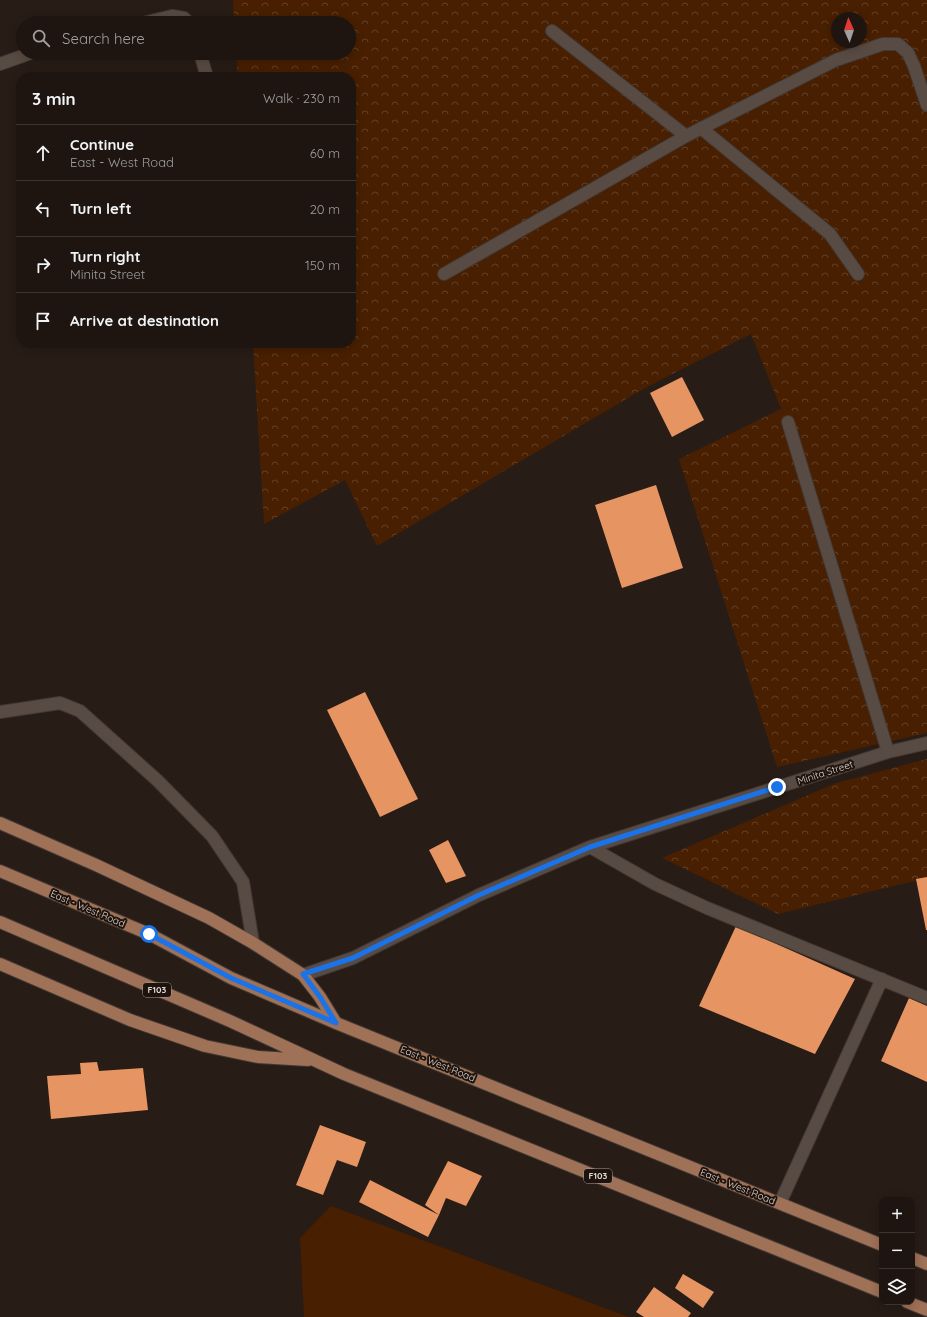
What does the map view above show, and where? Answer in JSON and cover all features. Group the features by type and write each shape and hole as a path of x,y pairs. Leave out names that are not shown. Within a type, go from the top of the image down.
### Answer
{"main road":[{"path":"0,823 103,868 209,918 253,943 303,974 320,997 336,1023"},
{"name":"East - West Road","path":"0,870 149,934 231,978 336,1023 879,1244"},
{"name":"F103","path":"0,922 180,1000 351,1077 879,1291"},
{"path":"0,964 130,1020 205,1046 258,1058 314,1060"},
{"path":"915,1259 927,1264"},
{"path":"914,1305 927,1310"}],"street":[{"path":"552,31 686,136"},
{"path":"444,274 686,136 836,60 867,48 883,44 898,44 908,53 927,105"},
{"path":"0,64 16,58"},
{"path":"202,60 206,72"},
{"path":"702,128 830,234 858,274"},
{"path":"788,422 888,752"},
{"path":"0,712 60,703 80,710 158,782 212,836 242,882 253,943"},
{"name":"Minita Street","path":"303,974 353,958 479,895 590,847 888,752 927,743"},
{"path":"590,847 662,887 715,911 927,998"},
{"path":"780,1203 882,979"}],"green space":[{"path":"233,0 927,0 927,733 777,767 679,459 781,409 751,334 645,388 377,546 345,480 264,524 253,348 356,348 356,72 238,72 237,60 356,60 356,16 234,16"},
{"path":"927,759 927,878 778,914 662,858 836,783"},
{"path":"331,1206 629,1317 304,1317 300,1238"}],"building":[{"path":"682,377 704,420 672,437 650,393"},
{"path":"656,485 683,568 622,588 595,505"},
{"path":"365,692 418,799 380,817 327,710"},
{"path":"448,840 466,876 446,883 429,850"},
{"path":"927,877 927,930 926,930 916,879"},
{"path":"736,926 855,979 815,1054 699,1006"},
{"path":"909,998 927,1006 927,1082 881,1061"},
{"path":"97,1062 99,1071 143,1068 148,1110 51,1119 47,1076 81,1074 80,1063"},
{"path":"320,1125 366,1142 357,1167 337,1160 323,1195 296,1185"},
{"path":"448,1161 482,1176 466,1206 446,1198 439,1215 425,1205"},
{"path":"370,1180 439,1215 428,1237 359,1202"},
{"path":"683,1274 714,1292 703,1308 675,1288"},
{"path":"654,1287 691,1313 688,1317 644,1317 636,1312"}],"route":[{"path":"149,934 231,978 336,1023 320,997 303,974 353,958 479,895 590,847 777,787"}]}
